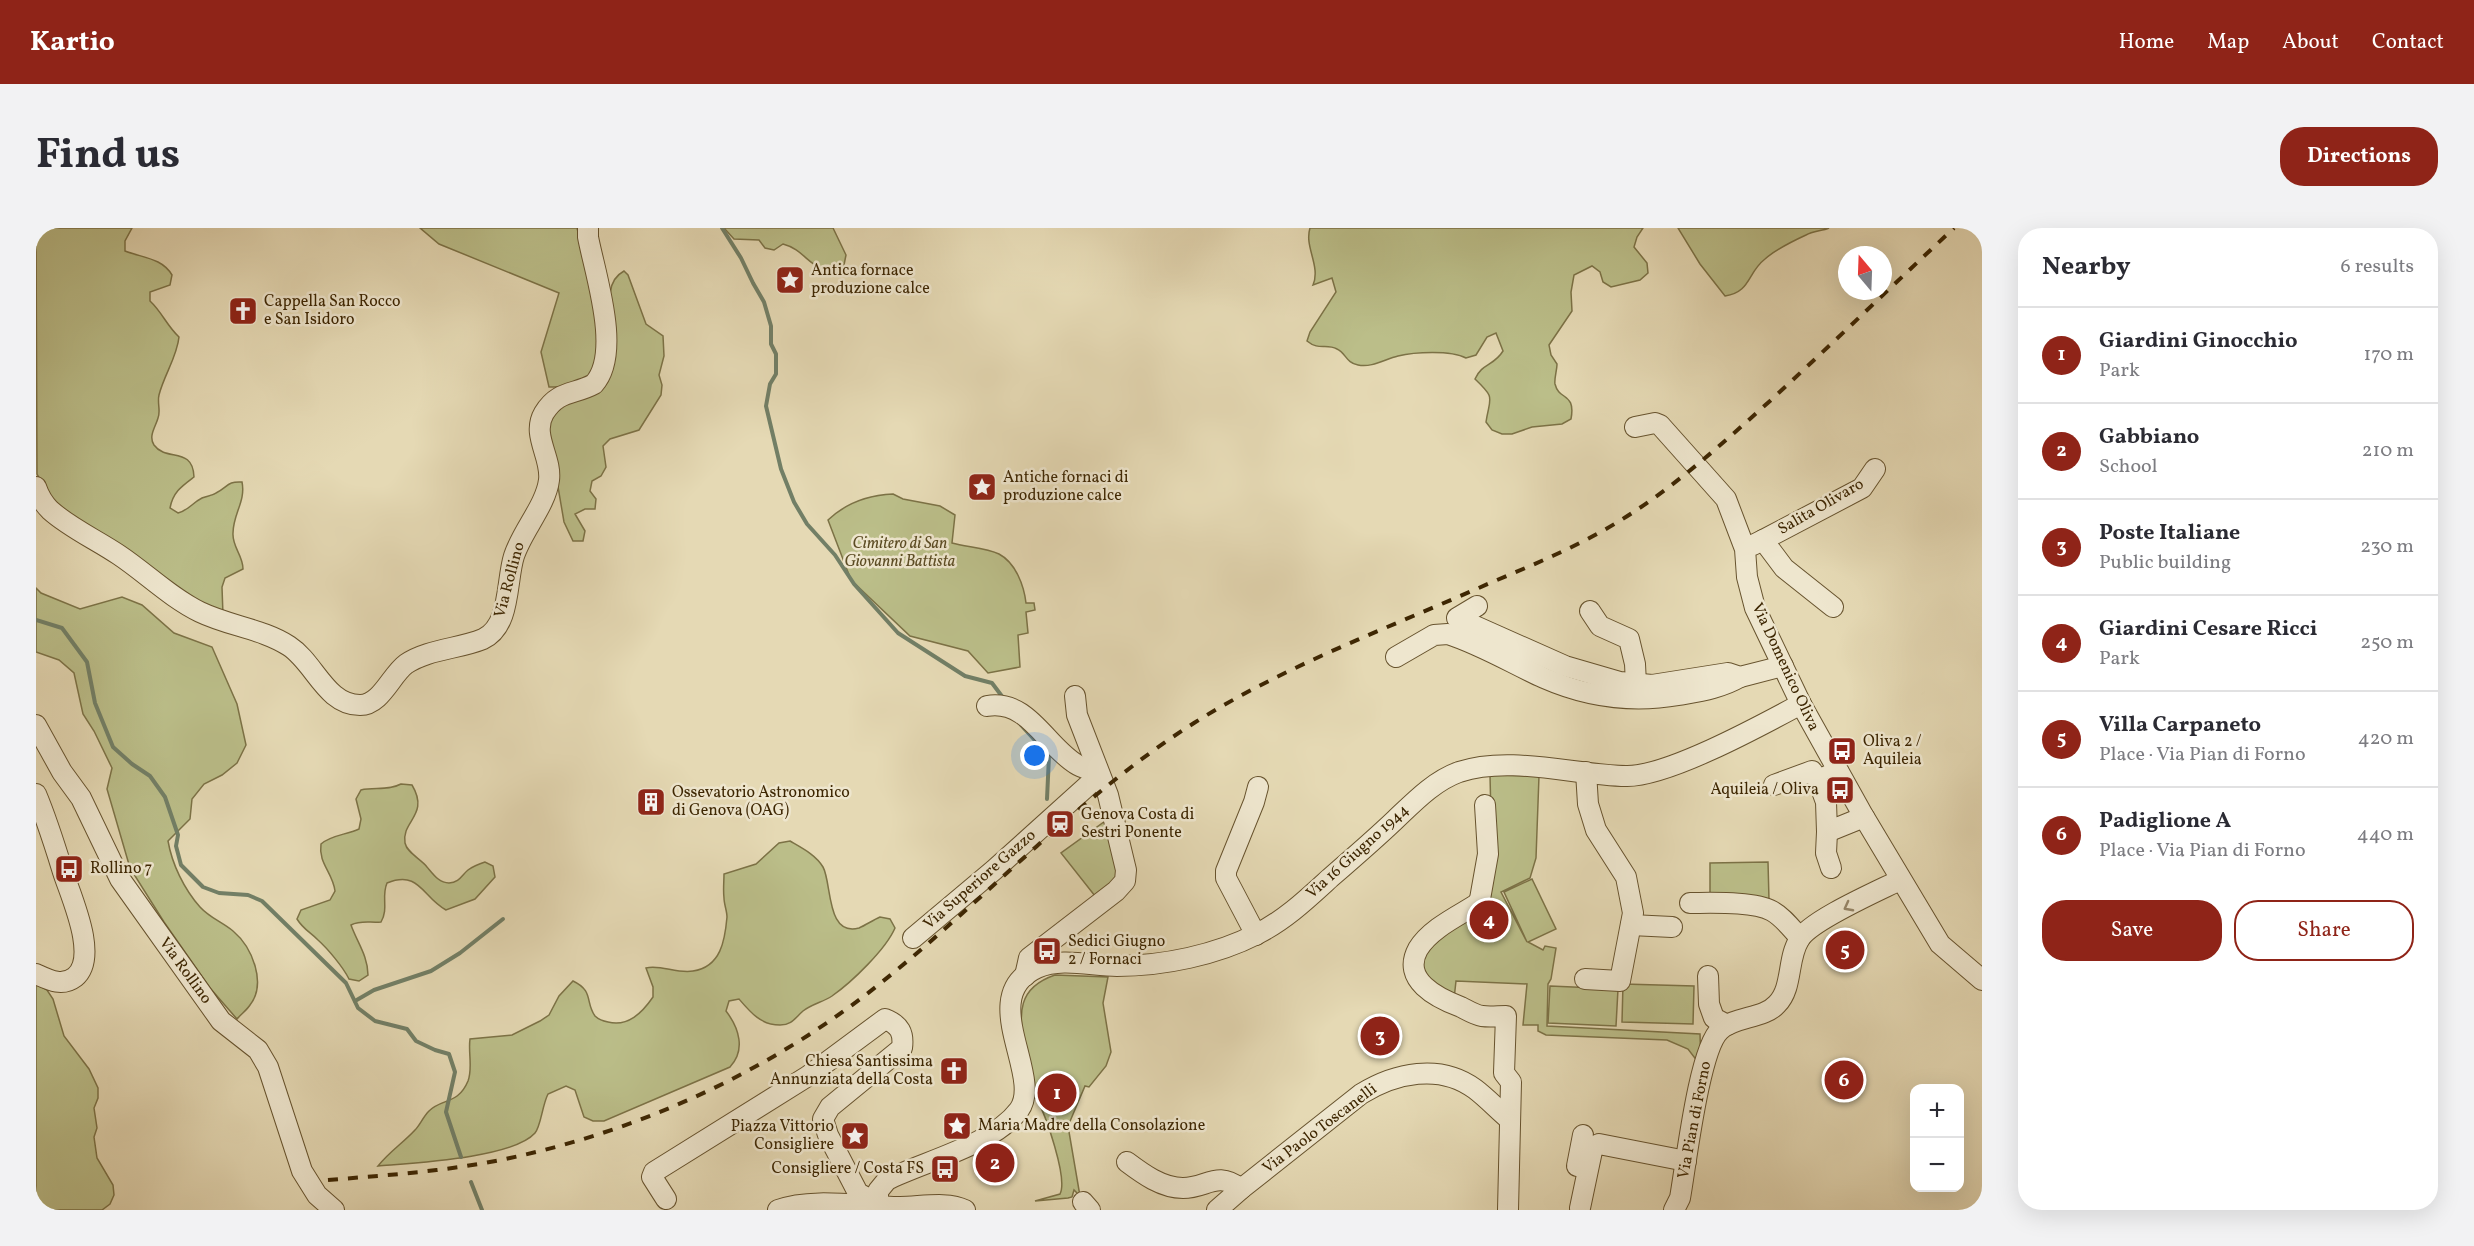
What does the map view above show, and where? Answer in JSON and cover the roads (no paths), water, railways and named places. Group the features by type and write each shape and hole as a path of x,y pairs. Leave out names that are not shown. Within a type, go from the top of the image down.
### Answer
{"street":[{"name":"Via Rollino","path":"36,487 44,503 54,513 119,555 180,600 201,613 266,635 289,646 298,652 340,701 357,706 375,701 404,666 416,658 483,639 490,636 497,627 502,615 514,557 549,480 539,433 541,419 557,397 594,384 603,368 605,330 603,305 590,249 588,228"},
{"path":"1635,427 1655,423 1668,432 1726,499 1754,545"},
{"name":"Salita Olivaro","path":"1833,607 1754,545 1862,488 1875,469"},
{"name":"Via Domenico Oliva","path":"1754,545 1747,577 1755,608 1801,704 1864,818"},
{"path":"1477,606 1457,618 1564,666 1601,678 1652,685 1728,673 1740,677"},
{"path":"1590,611 1600,626 1629,639 1635,664 1636,684"},
{"path":"1396,657 1434,635 1448,634 1548,680 1598,695 1623,699 1671,696 1710,690 1740,677 1783,666"},
{"path":"882,1205 878,1200 878,1191 887,1180 971,1144 1009,1120 1023,1103 1024,1087 1010,998 1025,976 1029,958 1116,891 1125,881 1126,870 1116,823 1108,795 1077,715 1075,696"},
{"name":"Via 16 Giugno 1944","path":"1025,976 1038,968 1051,964 1152,964 1214,950 1256,935 1291,914 1417,798 1450,776 1476,768 1498,766 1627,776 1648,774 1696,756 1801,704"},
{"path":"987,706 1015,708 1076,764 1098,773"},
{"name":"Via Rollino","path":"36,725 62,772 81,798 120,879 221,1021 258,1050 268,1066 302,1171 317,1195 334,1210"},
{"path":"1774,785 1812,771 1826,802 1826,853 1831,868"},
{"path":"1818,780 1838,771"},
{"path":"1585,979 1620,981 1633,913 1626,877 1596,831 1588,804 1586,772"},
{"name":"Via Superiore Gazzo","path":"913,938 994,870 1095,779 1098,773"},
{"path":"1256,935 1226,878 1226,871 1258,788"},
{"path":"36,794 49,824 74,903 85,956 81,969 68,981 54,982 36,974"},
{"path":"1485,805 1488,854 1480,899 1477,904 1423,942 1414,957 1413,970 1421,983 1440,998 1481,1016 1506,1016 1504,1074 1511,1082 1508,1210"},
{"path":"1827,832 1864,818 1940,944 1982,980"},
{"path":"1708,976 1709,1004 1714,1018 1727,1025 1777,1005 1785,993 1791,956 1800,938 1816,924 1900,880"},
{"path":"1690,903 1749,905 1770,909 1800,938"},
{"path":"1631,925 1672,927"},
{"path":"666,1199 652,1177 654,1172 808,1076 880,1021 890,1020 902,1031 902,1048 830,1107 823,1119 858,1193 882,1205"},
{"name":"Via Pian di Forno","path":"1674,1210 1680,1198 1700,1081 1711,1043 1719,1031 1727,1025"},
{"name":"Via Paolo Toscanelli","path":"1217,1210 1240,1189 1361,1094 1373,1086 1395,1078 1435,1073 1455,1079 1474,1089 1510,1120"},
{"path":"1574,1209 1583,1135"},
{"path":"1574,1209 1592,1151 1599,1144 1686,1161"},
{"path":"1127,1162 1153,1179 1179,1188 1224,1179 1240,1189"},
{"path":"778,1210 800,1206 882,1205 953,1206 965,1210"}],"waterway":[{"path":"722,228 764,302 771,326 771,344 776,354 776,374 770,384 766,406 781,469 794,502 807,524 835,555 854,584 898,633 965,676 992,683 1004,699"},
{"path":"36,620 62,628 87,662 95,703 113,747 150,776 165,797 178,835 176,846 181,865 203,887 219,893 248,895 262,901 346,983 358,1008 375,1021 407,1029 416,1041 449,1054 455,1072 446,1112 461,1157"},
{"path":"1021,725 1049,756 1047,799"},
{"path":"355,1001 374,990 431,971 460,953 503,919"},
{"path":"471,1182 482,1210"}],"railway":[{"path":"328,1180 465,1166 560,1146 659,1113 706,1092 797,1042 882,982 1072,815 1112,782 1194,723 1229,702 1302,665 1573,546 1605,529 1661,493 1753,416 1954,228"}],"place":[{"name":"Antica fornace produzione calce","path":"790,280"},
{"name":"Cappella San Rocco e San Isidoro","path":"243,311"},
{"name":"Antiche fornaci di produzione calce","path":"982,487"},
{"name":"Oliva 2 / Aquileia","path":"1842,751"},
{"name":"Aquileia / Oliva","path":"1840,790"},
{"name":"Ossevatorio Astronomico di Genova (OAG)","path":"651,802"},
{"name":"Genova Costa di Sestri Ponente","path":"1060,824"},
{"name":"Rollino 7","path":"69,869"},
{"name":"Giardini Cesare Ricci","path":"1489,920"},
{"name":"Villa Carpaneto","path":"1845,950"},
{"name":"Sedici Giugno 2 / Fornaci","path":"1047,951"},
{"name":"Poste Italiane","path":"1380,1036"},
{"name":"Chiesa Santissima Annunziata della Costa","path":"954,1071"},
{"name":"Padiglione A","path":"1844,1080"},
{"name":"Giardini Ginocchio","path":"1057,1093"},
{"name":"Maria Madre della Consolazione","path":"957,1126"},
{"name":"Piazza Vittorio Consigliere","path":"855,1136"},
{"name":"Gabbiano","path":"995,1163"},
{"name":"Consigliere / Costa FS","path":"945,1169"}],"park label":[{"name":"Cimitero di San Giovanni Battista","path":"900,553"}]}
